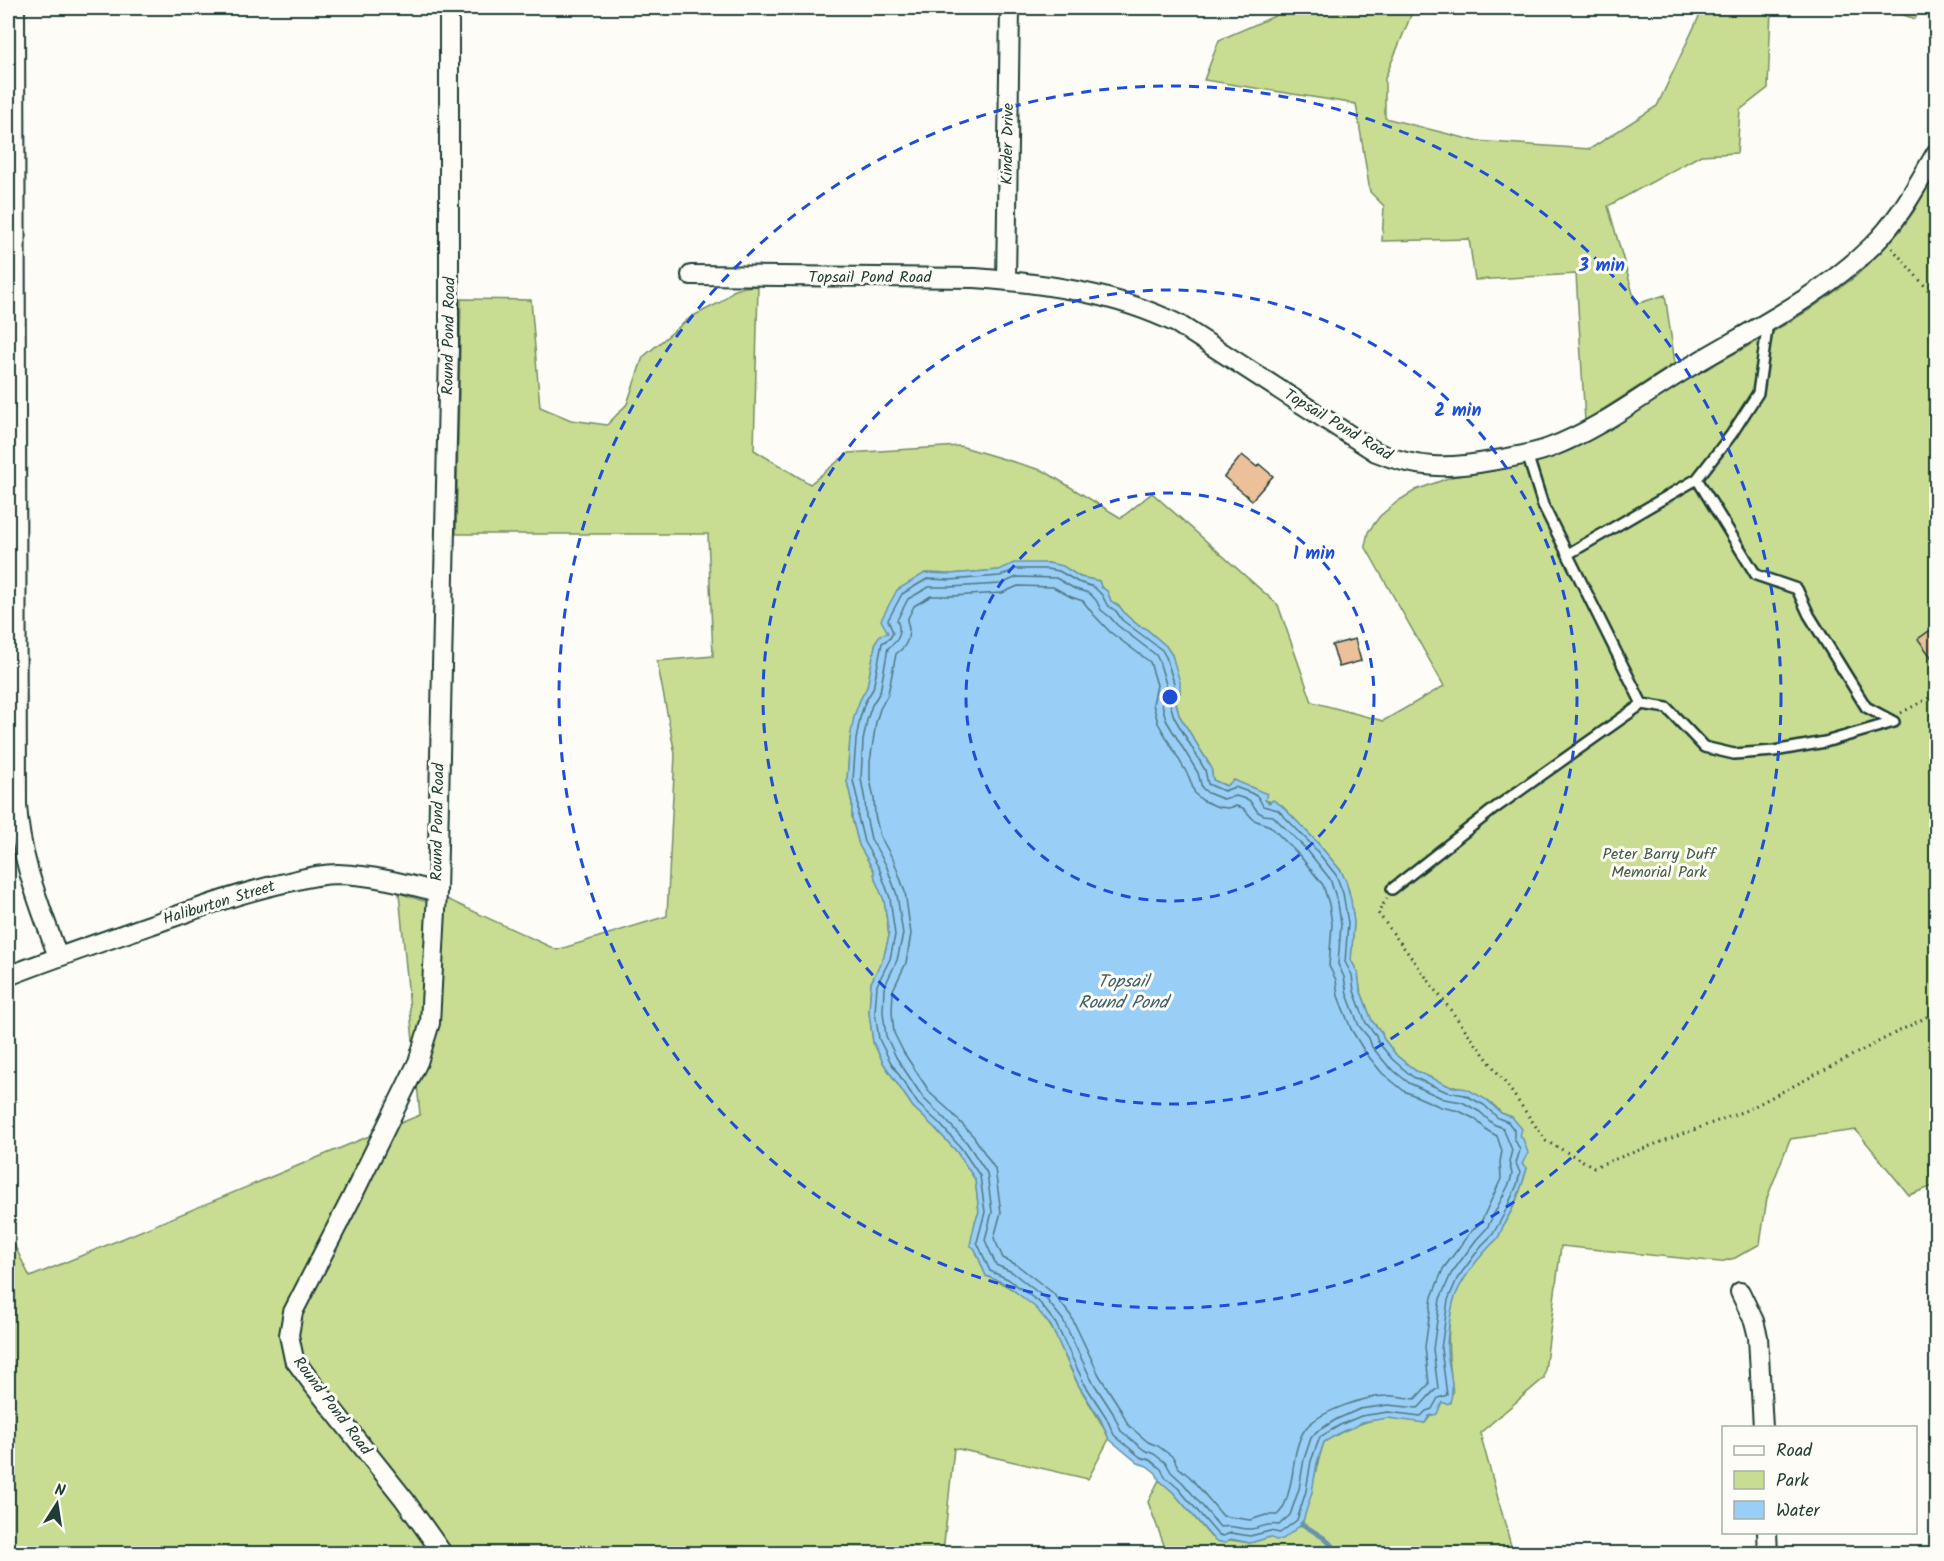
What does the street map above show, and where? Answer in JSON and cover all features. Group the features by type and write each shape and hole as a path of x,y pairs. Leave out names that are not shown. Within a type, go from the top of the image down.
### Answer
{"street":[{"path":"15,8 16,804 25,864 58,957"},
{"name":"Round Pond Road","path":"443,1554 404,1499 294,1359 288,1335 293,1312 305,1286 351,1199 418,1062 430,1023 437,892 449,349 449,8"},
{"name":"Kinder Drive","path":"1006,280 1010,8"},
{"name":"Topsail Pond Road","path":"691,275 945,277 1006,280 1102,297 1155,313 1178,324 1376,452 1397,461 1421,466 1451,467 1527,454 1547,449 1572,438 1807,299 1862,256 1881,236 1901,211 1936,153"},
{"name":"Haliburton Street","path":"8,976 218,901 264,887 303,879 336,874 369,876 437,892"},
{"path":"1740,1292 1754,1321 1758,1337 1763,1426"},
{"path":"1767,1534 1768,1554"}],"lane":[{"path":"1568,554 1697,479 1731,435 1758,393 1768,322"},
{"path":"1527,454 1543,505 1642,705"},
{"path":"1697,479 1756,575 1797,589 1809,615 1866,707 1894,722"},
{"path":"1392,889 1495,808 1642,705 1668,708 1704,747 1734,754 1774,751 1825,742 1894,722"}],"path":[{"path":"1881,236 1936,299"},
{"path":"1894,722 1894,717 1936,694"},
{"path":"1392,889 1378,913 1509,1088 1546,1142 1594,1167 1747,1110 1936,1012"}],"green space":[{"path":"1278,8 1414,8 1385,78 1385,118 1476,141 1590,149 1657,106 1703,8 1771,8 1768,88 1740,110 1737,153 1701,155 1608,206 1636,304 1665,295 1675,363 1585,421 1576,274 1475,280 1469,239 1382,241 1384,206 1370,192 1356,104 1204,80 1219,40 1275,16"},
{"path":"1885,8 1921,8 1915,19"},
{"name":"Peter Barry Duff Memorial Park","path":"1936,173 1936,1185 1909,1195 1856,1130 1790,1139 1767,1198 1760,1244 1735,1258 1720,1262 1561,1246 1544,1378 1480,1433 1513,1553 1167,1553 1148,1502 1159,1480 1173,1492 1211,1537 1250,1543 1302,1524 1324,1442 1354,1427 1378,1419 1396,1418 1425,1423 1442,1401 1453,1393 1448,1336 1456,1294 1471,1268 1498,1237 1515,1203 1527,1168 1522,1164 1523,1146 1512,1117 1455,1086 1449,1086 1416,1071 1397,1056 1383,1038 1382,1033 1372,1021 1360,989 1358,973 1351,960 1354,923 1349,891 1341,871 1281,805 1265,800 1252,787 1234,780 1227,786 1213,780 1211,767 1179,715 1176,703 1180,692 1172,655 1166,646 1111,601 1099,581 1080,577 1062,566 1048,563 950,574 925,573 888,633 876,641 867,688 860,700 850,739 847,781 852,803 852,818 859,845 874,871 884,900 889,936 884,956 871,983 869,1012 873,1042 884,1064 913,1107 957,1152 975,1179 979,1212 975,1222 975,1249 986,1276 1023,1296 1045,1318 1055,1334 1075,1379 1106,1432 1109,1439 1088,1479 954,1448 943,1553 8,1553 8,1232 30,1277 420,1115 399,893 430,902 447,899 557,950 667,916 675,754 657,661 713,656 708,534 456,534 461,299 531,300 540,407 571,420 607,425 627,404 643,357 691,317 721,302 733,291 758,286 754,450 810,484 848,453 960,446 1044,471 1121,518 1152,493 1278,605 1312,702 1383,721 1444,686 1365,546 1368,532 1380,516 1416,490 1451,477 1506,469 1571,450 1809,310 1855,277 1881,252 1914,211"}],"water":[{"name":"Topsail Round Pond","path":"1014,563 1048,563 1063,566 1080,577 1099,581 1111,601 1166,646 1172,655 1180,682 1180,692 1176,703 1179,715 1211,767 1213,780 1226,786 1234,780 1267,794 1265,800 1269,803 1273,800 1281,805 1341,871 1351,900 1354,923 1351,960 1358,973 1360,989 1372,1021 1382,1033 1383,1038 1397,1056 1416,1071 1449,1086 1467,1089 1487,1100 1501,1113 1512,1117 1522,1129 1520,1136 1528,1153 1522,1164 1527,1168 1518,1196 1498,1237 1471,1268 1453,1303 1447,1343 1452,1382 1450,1403 1442,1402 1437,1414 1429,1416 1425,1423 1388,1418 1362,1422 1324,1442 1302,1524 1283,1539 1276,1540 1270,1537 1250,1543 1231,1539 1225,1543 1215,1541 1173,1492 1159,1480 1156,1473 1138,1463 1109,1439 1101,1420 1079,1386 1051,1326 1035,1307 1004,1283 986,1276 975,1249 970,1245 979,1212 975,1179 957,1152 913,1107 884,1064 873,1042 869,1012 871,983 884,956 889,936 884,900 874,871 859,845 852,818 852,803 847,781 854,716 867,687 876,641 880,635 888,633 881,620 897,590 925,573 950,574 999,570"}],"building":[{"path":"1242,455 1257,467 1259,464 1273,476 1252,500 1224,477"},
{"path":"1936,626 1936,664 1918,639"},
{"path":"1355,639 1361,661 1339,667 1332,645"}],"waterway":[{"path":"1302,1524 1324,1538 1341,1554"}]}
